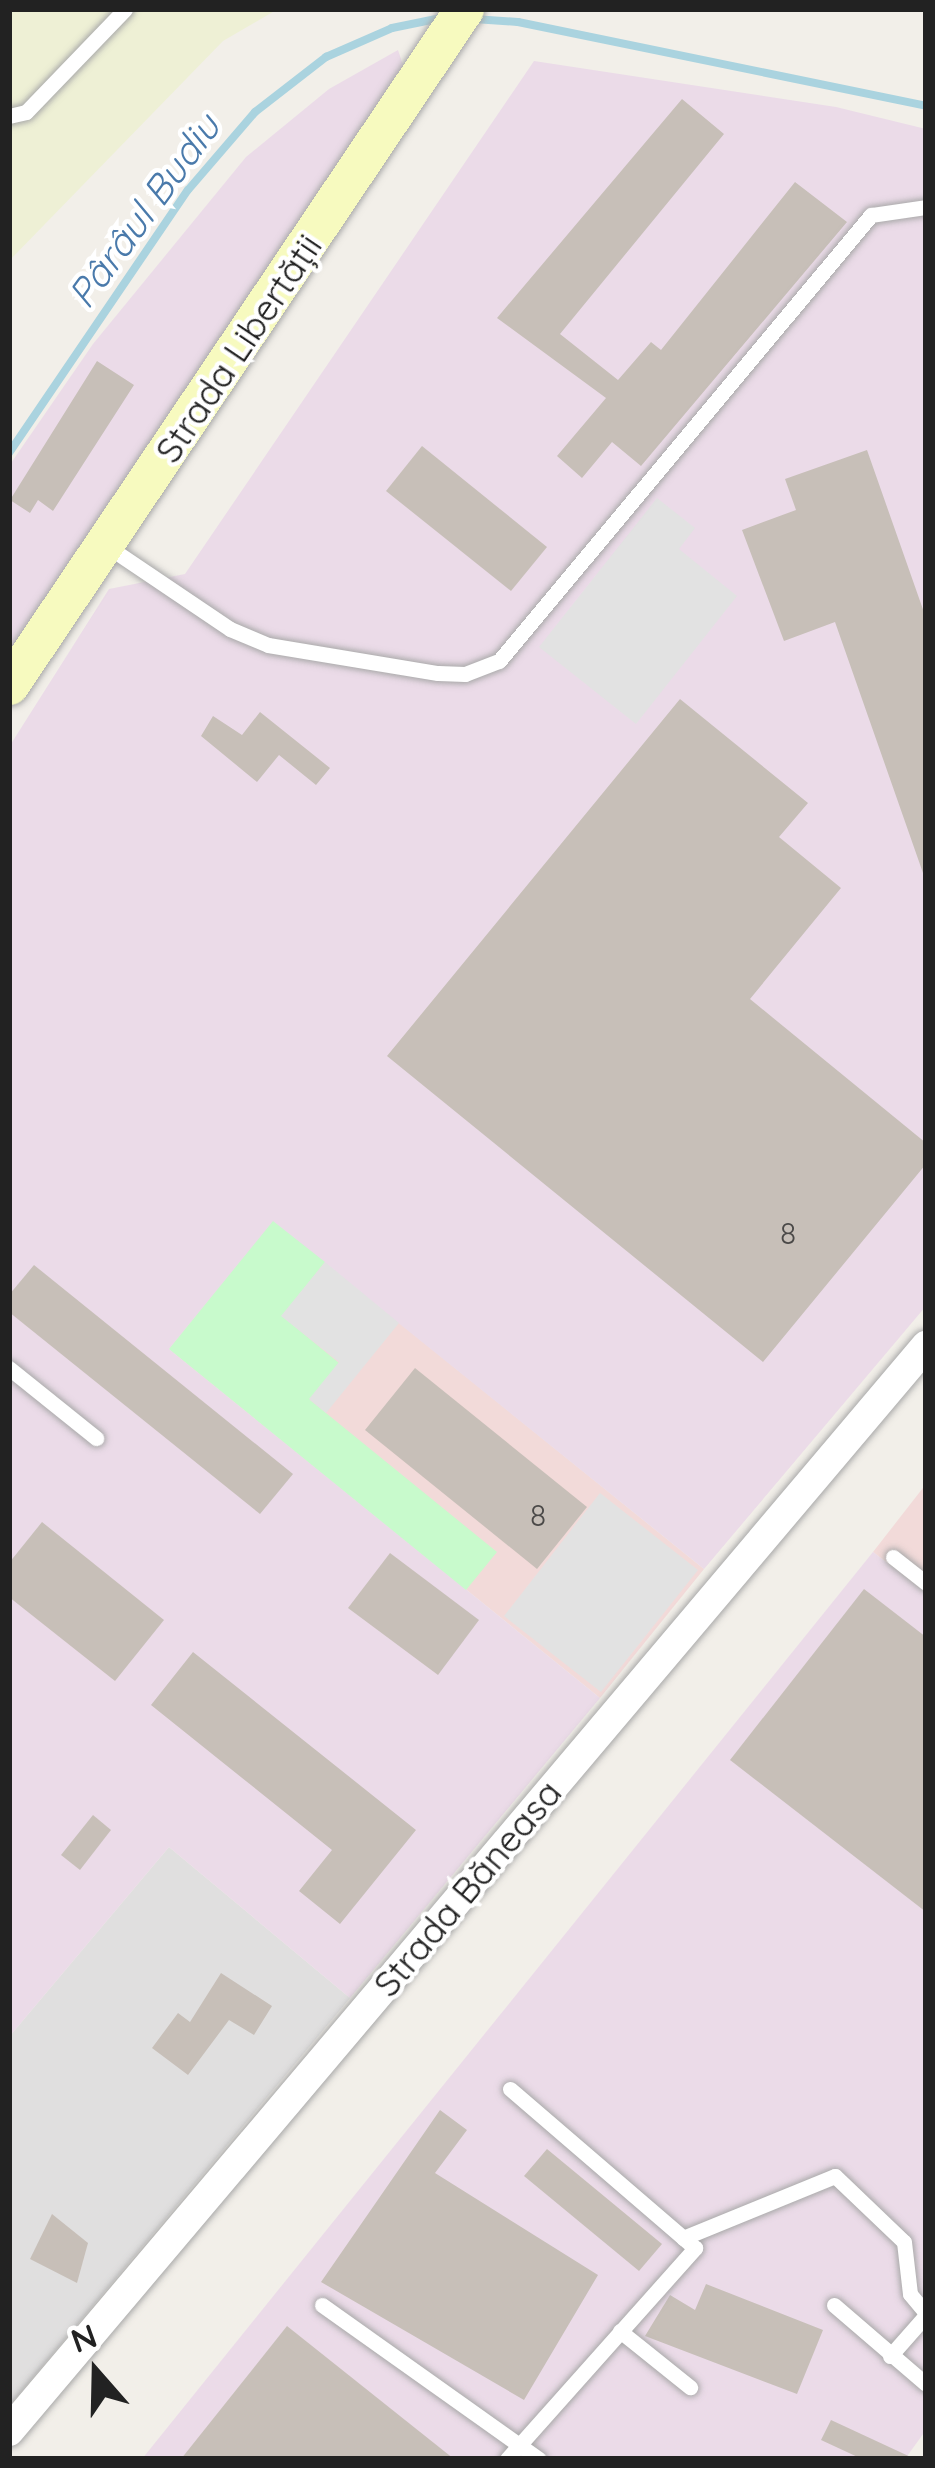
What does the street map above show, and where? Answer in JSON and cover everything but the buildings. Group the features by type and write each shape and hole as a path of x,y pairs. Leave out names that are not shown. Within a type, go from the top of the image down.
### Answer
{"main road":[{"name":"Strada Libertății","path":"9,685 464,9"}],"street":[{"name":"Strada Băneasa","path":"9,2431 926,1346"}],"lane":[{"path":"9,116 26,112 124,9"},
{"path":"104,544 230,629 268,645 438,673 500,661 871,215 926,207"},
{"path":"9,1368 96,1438"},
{"path":"893,1557 926,1583"},
{"path":"507,2459 694,2248 510,2089"},
{"path":"683,2238 835,2176 904,2242 910,2294 926,2314 890,2356"},
{"path":"834,2305 926,2384"},
{"path":"322,2306 539,2459"},
{"path":"620,2331 690,2387"}],"shaded area":[{"path":"398,50 407,77 9,663 9,466 93,344 246,157 329,89"},
{"path":"534,61 836,107 926,129 926,1306 704,1569 273,1222 169,1349 600,1698 350,1998 169,1847 9,2037 9,747 109,589 185,574"},
{"path":"657,498 695,528 679,549 737,596 636,724 539,647"},
{"path":"273,1221 704,1569 600,1698 169,1349"},
{"path":"325,1262 399,1323 326,1413 309,1399 339,1362 281,1316"},
{"path":"926,1484 926,1593 873,1552"},
{"path":"600,1493 698,1570 601,1692 504,1616"},
{"path":"873,1552 926,1593 926,2430 905,2459 142,2459"},
{"path":"169,1847 350,1998 9,2406 9,2037"}],"green space":[{"path":"9,9 278,9 223,41 9,261"},
{"path":"273,1221 325,1262 282,1316 339,1363 310,1400 497,1552 466,1590 169,1349"}],"waterway":[{"name":"Pârâul Budiu","path":"9,453 188,190 255,112 326,57 392,28 441,18"},
{"name":"Pârâul Budiu","path":"474,19 518,22 926,106"}]}
